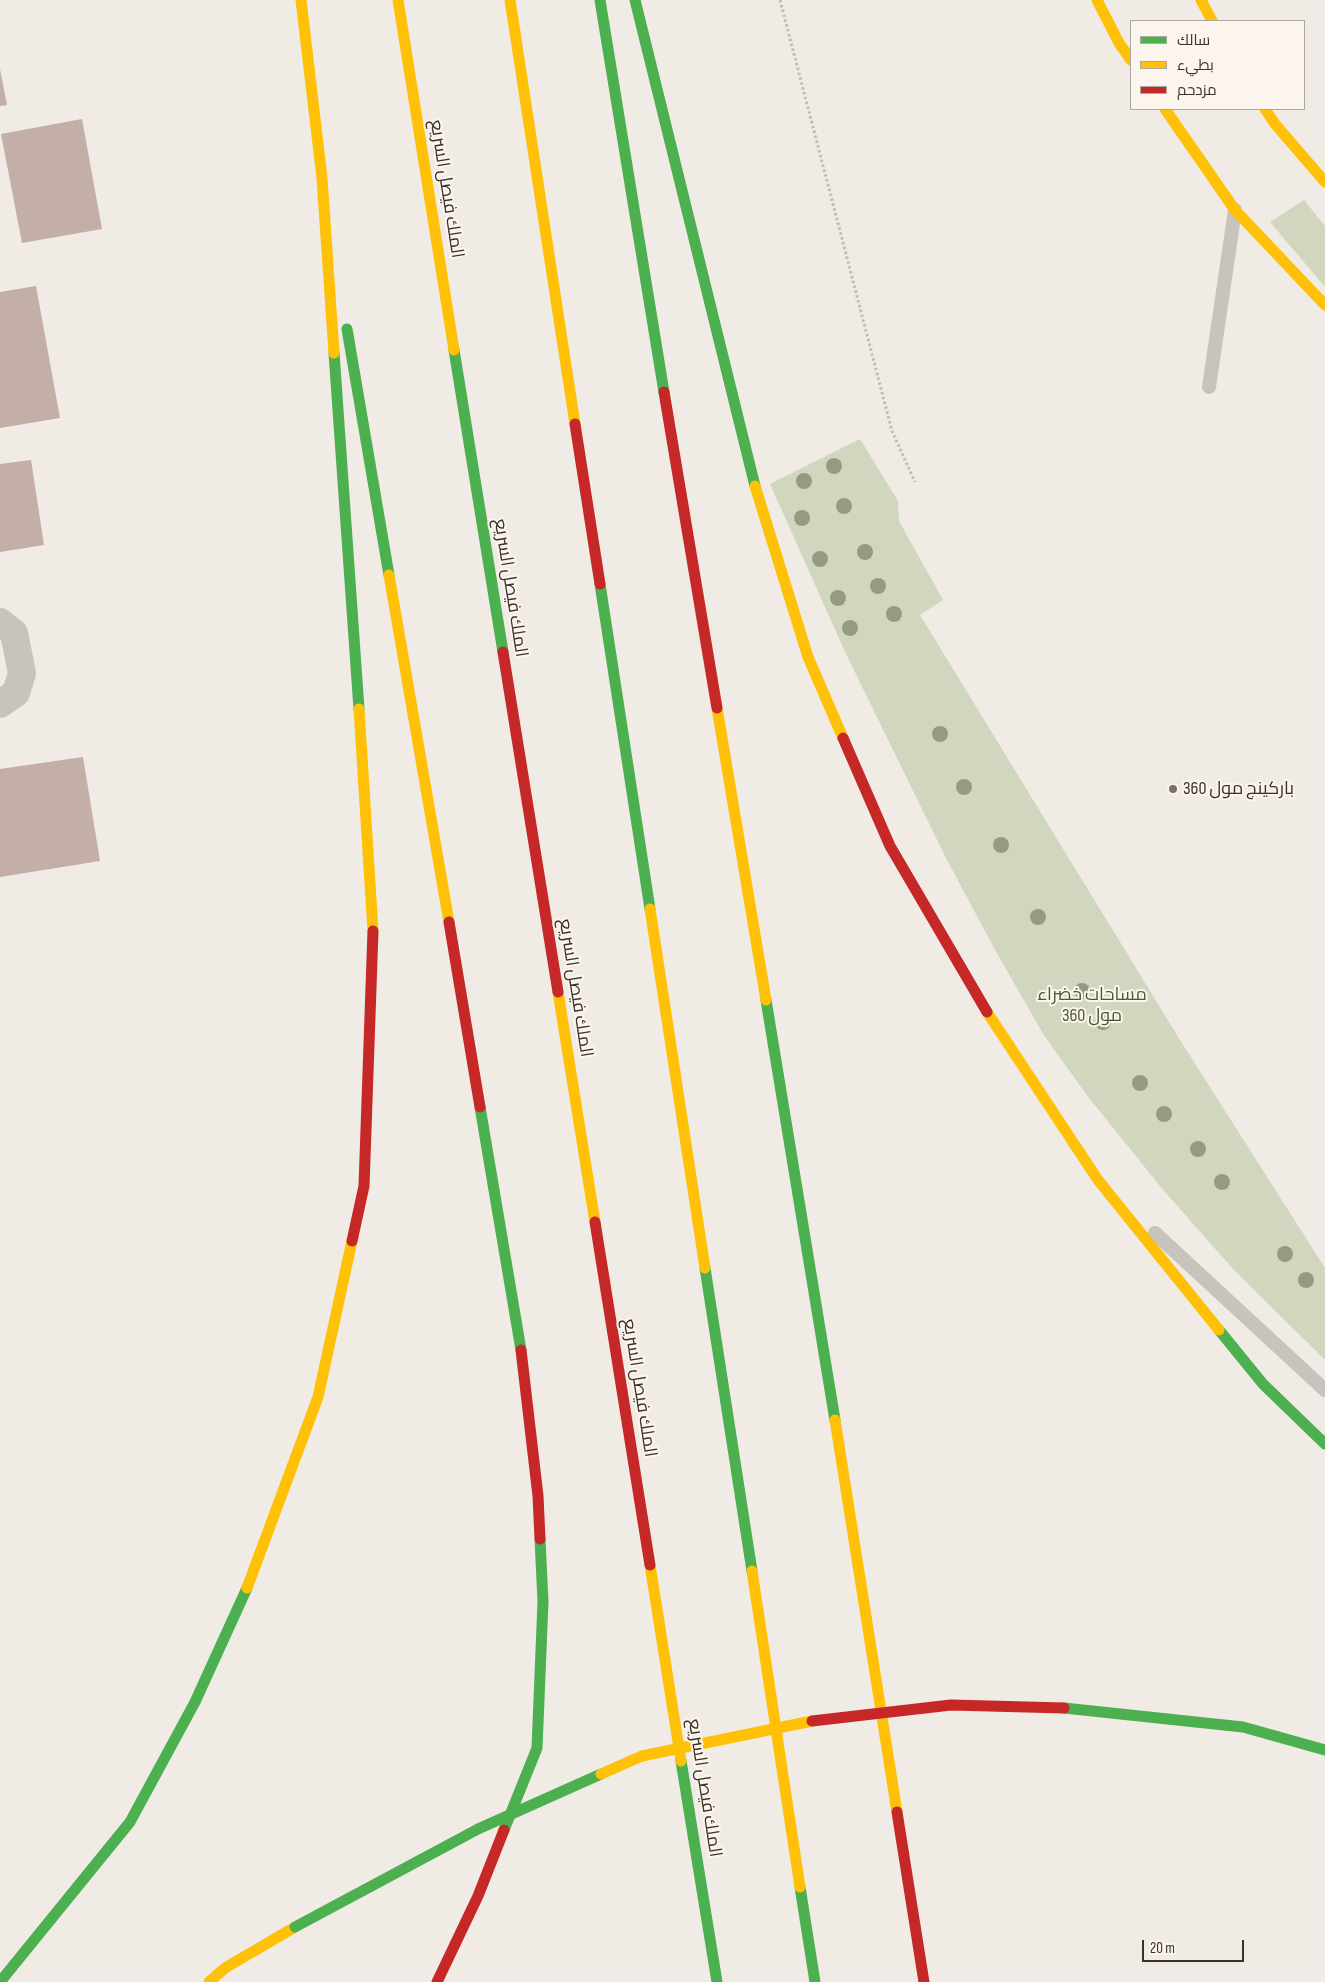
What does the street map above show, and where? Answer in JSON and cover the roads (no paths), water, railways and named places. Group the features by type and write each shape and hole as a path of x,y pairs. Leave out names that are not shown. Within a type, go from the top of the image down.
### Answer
{"main road":[{"path":"0,1982 130,1822 195,1702 240,1605 318,1396 364,1186 373,919 322,178 301,0"},
{"name":"الملك فيصل السريع","path":"398,0 717,1982"},
{"path":"510,0 815,1982"},
{"path":"600,0 684,515 803,1215 924,1982"},
{"path":"635,0 759,503 808,656 890,846 987,1012 1098,1180 1263,1384 1325,1444"},
{"path":"1097,0 1119,43 1130,59"},
{"path":"1201,0 1211,20"},
{"path":"1166,110 1235,210 1325,305"},
{"path":"1266,110 1275,124 1325,182"},
{"path":"322,178 342,294"},
{"path":"345,314 520,1337 539,1515 543,1602 537,1748 478,1896 437,1982"},
{"path":"209,1982 225,1968 294,1927 478,1829 642,1756 821,1719 951,1705 1064,1708 1243,1727 1325,1750"}],"street":[{"path":"0,622 14,633 22,673 16,693 0,704"}],"lane":[{"path":"1209,387 1235,210"},
{"path":"1098,1180 1325,1390"}],"place":[{"name":"باركينج مول 360","path":"1173,789"}],"park label":[{"name":"مساحات خضراء 360 مول","path":"1092,1005"}]}
